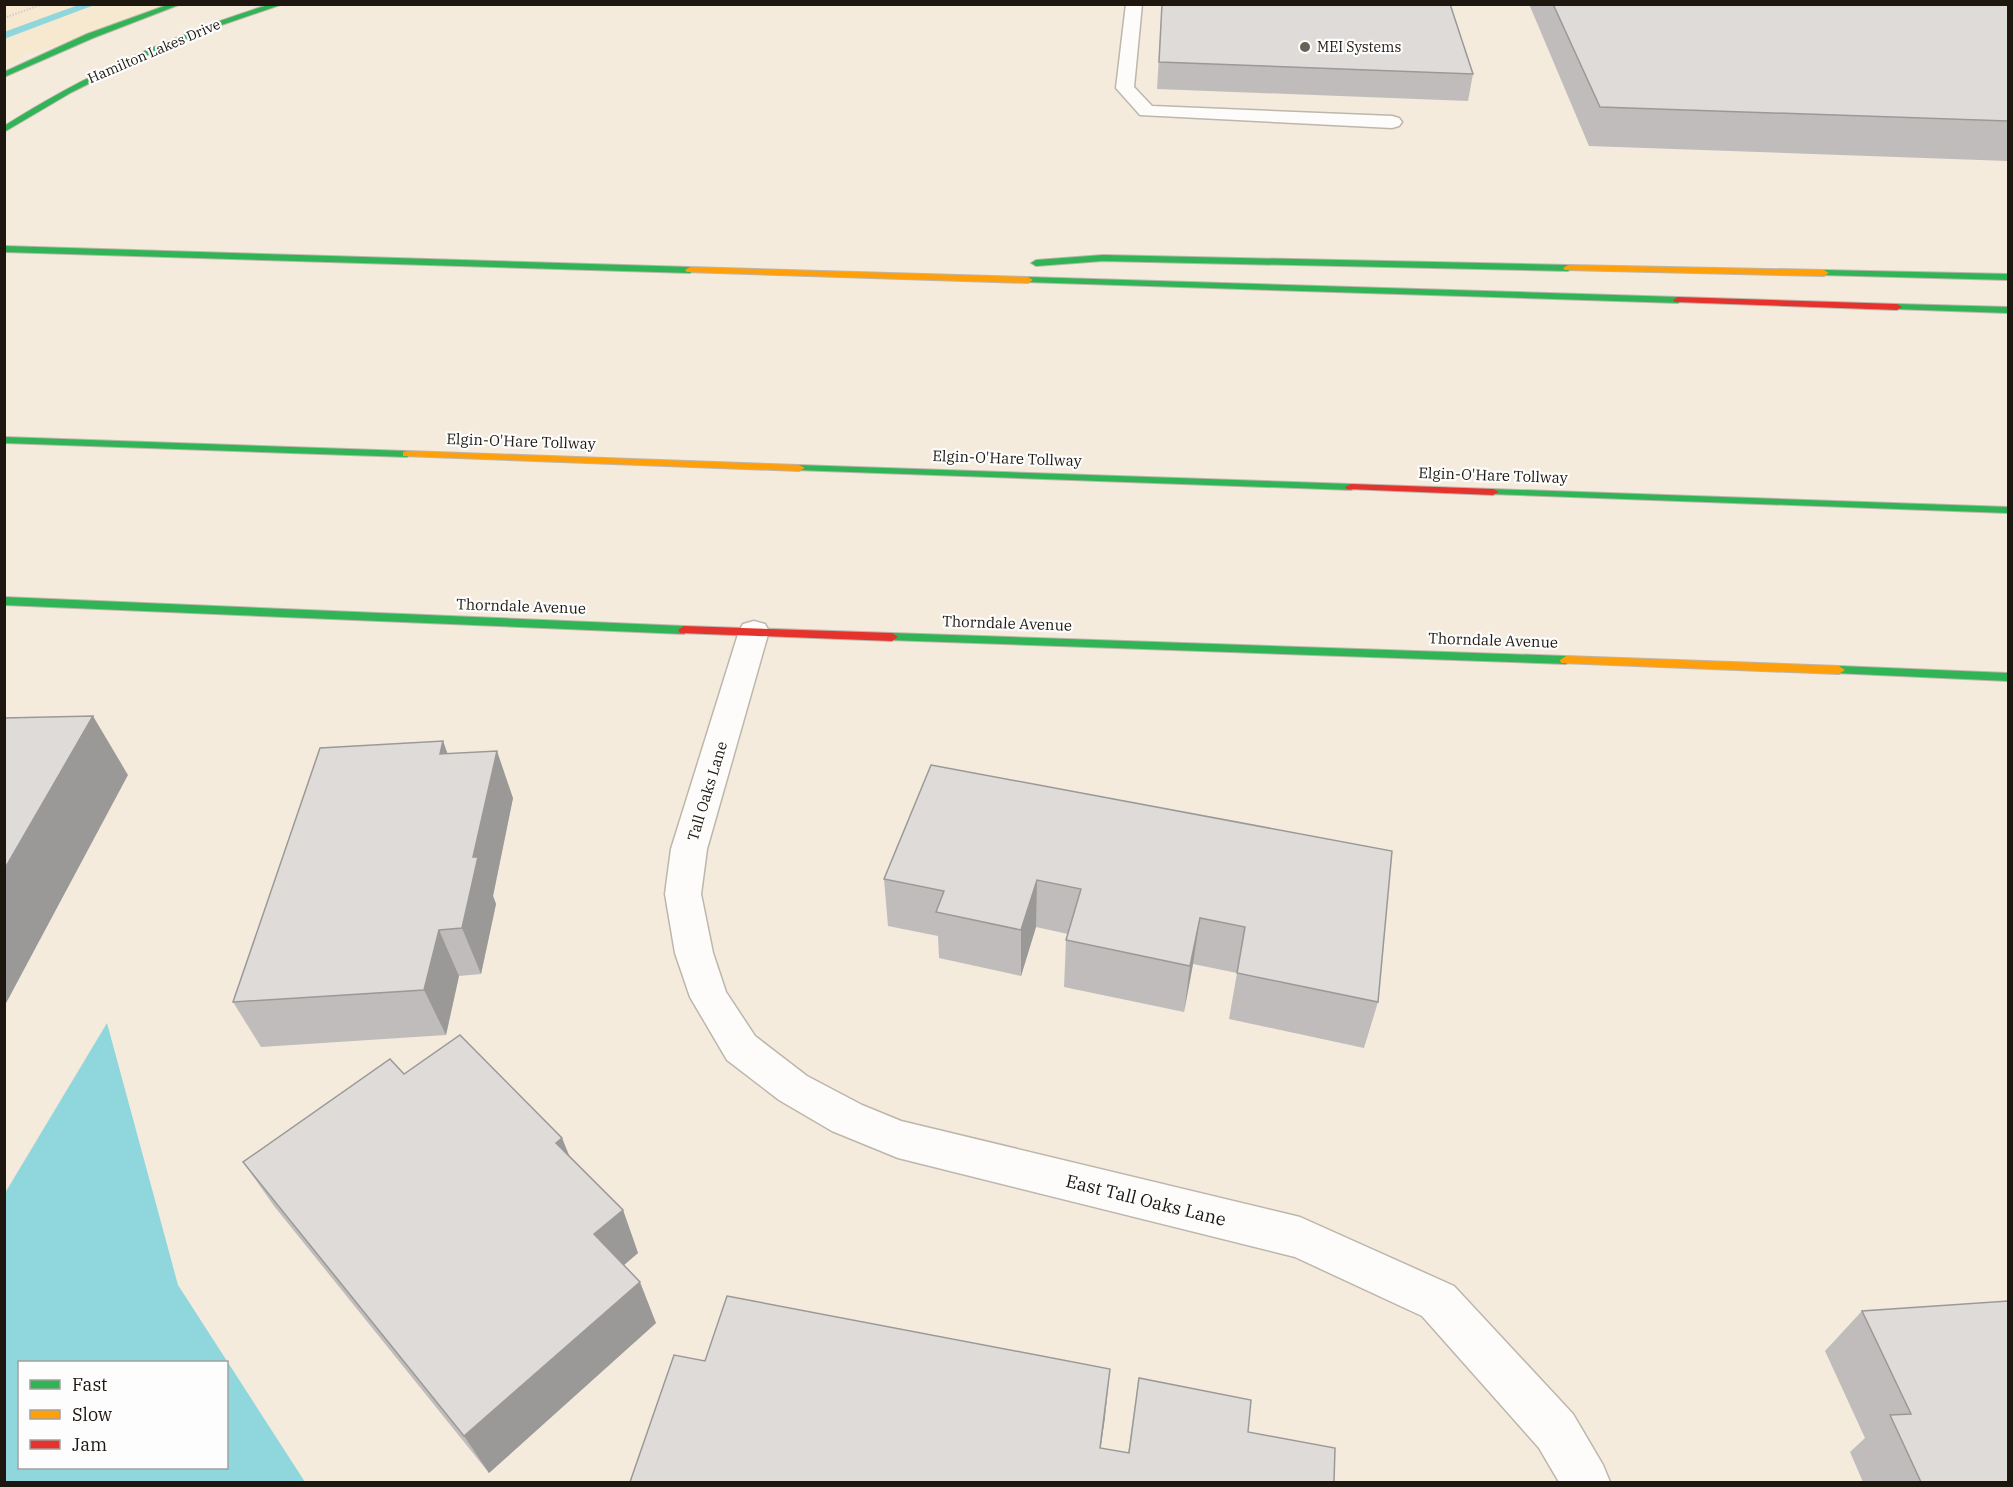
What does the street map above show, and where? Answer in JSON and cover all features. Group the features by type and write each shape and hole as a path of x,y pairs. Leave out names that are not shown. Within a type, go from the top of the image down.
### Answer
{"main road":[{"path":"4,75 63,46 126,21 178,4"},
{"name":"Hamilton Lakes Drive","path":"5,129 38,106 97,73 163,44 240,15 280,4"},
{"path":"4,249 2008,310"},
{"path":"858,276 1115,258 2008,277"},
{"name":"Elgin-O'Hare Tollway","path":"4,440 2008,510"},
{"name":"Thorndale Avenue","path":"4,601 754,631 2008,676"}],"street":[{"path":"1134,4 1125,88 1147,111 1392,122"},
{"name":"Tall Oaks Lane","path":"694,953 683,894 689,849 754,631"},
{"name":"East Tall Oaks Lane","path":"694,953 709,997 741,1048 793,1088 847,1118 898,1139 1300,1238 1438,1301 1556,1431 1586,1482"}],"path":[{"path":"4,18 44,4"}],"shaded area":[{"path":"5,5 187,5 26,55 5,68"}],"water":[{"path":"107,1023 178,1285 227,1361 18,1361 18,1469 228,1469 228,1363 305,1482 5,1482 5,1193"}],"building":[{"name":"MEI Systems","path":"1162,4 1450,4 1473,74 1159,62"},
{"path":"1553,4 2008,4 2008,121 1600,107"},
{"path":"93,716 4,870 4,718"},
{"path":"443,741 440,754 497,751 473,857 478,857 462,928 439,930 424,990 233,1002 320,748"},
{"path":"931,765 1392,851 1378,1002 1237,973 1245,927 1200,918 1190,966 1066,940 1081,889 1037,880 1021,930 936,912 944,891 884,879"},
{"path":"460,1035 562,1138 556,1143 623,1210 594,1234 640,1282 464,1436 243,1162 390,1059 404,1074"},
{"path":"727,1296 1110,1369 1100,1448 1129,1453 1139,1378 1251,1400 1248,1432 1335,1448 1334,1482 630,1482 674,1355 705,1361"},
{"path":"2008,1301 2008,1482 1921,1482 1890,1415 1911,1414 1862,1311"}],"waterway":[{"path":"4,36 92,4"}],"traffic: fast":[{"path":"4,75 90,36 178,4"},
{"path":"4,130 69,90 137,56 207,27 280,4"},
{"path":"4,249 690,270"},
{"path":"1036,263 1103,258 1568,268"},
{"path":"1824,273 2008,277"},
{"path":"1028,280 1678,300"},
{"path":"1897,307 2008,310"},
{"path":"4,440 407,454"},
{"path":"799,468 1351,487"},
{"path":"1493,492 2008,510"},
{"path":"4,601 684,630"},
{"path":"892,637 1566,660"},
{"path":"1839,670 2008,677"}],"traffic: slow":[{"path":"1568,268 1824,273"},
{"path":"690,270 1028,280"},
{"path":"407,454 799,468"},
{"path":"1566,660 1839,670"}],"traffic: jam":[{"path":"1678,300 1897,307"},
{"path":"1351,487 1493,492"},
{"path":"684,630 892,637"}],"place":[{"name":"MEI Systems","path":"1305,47"}]}
